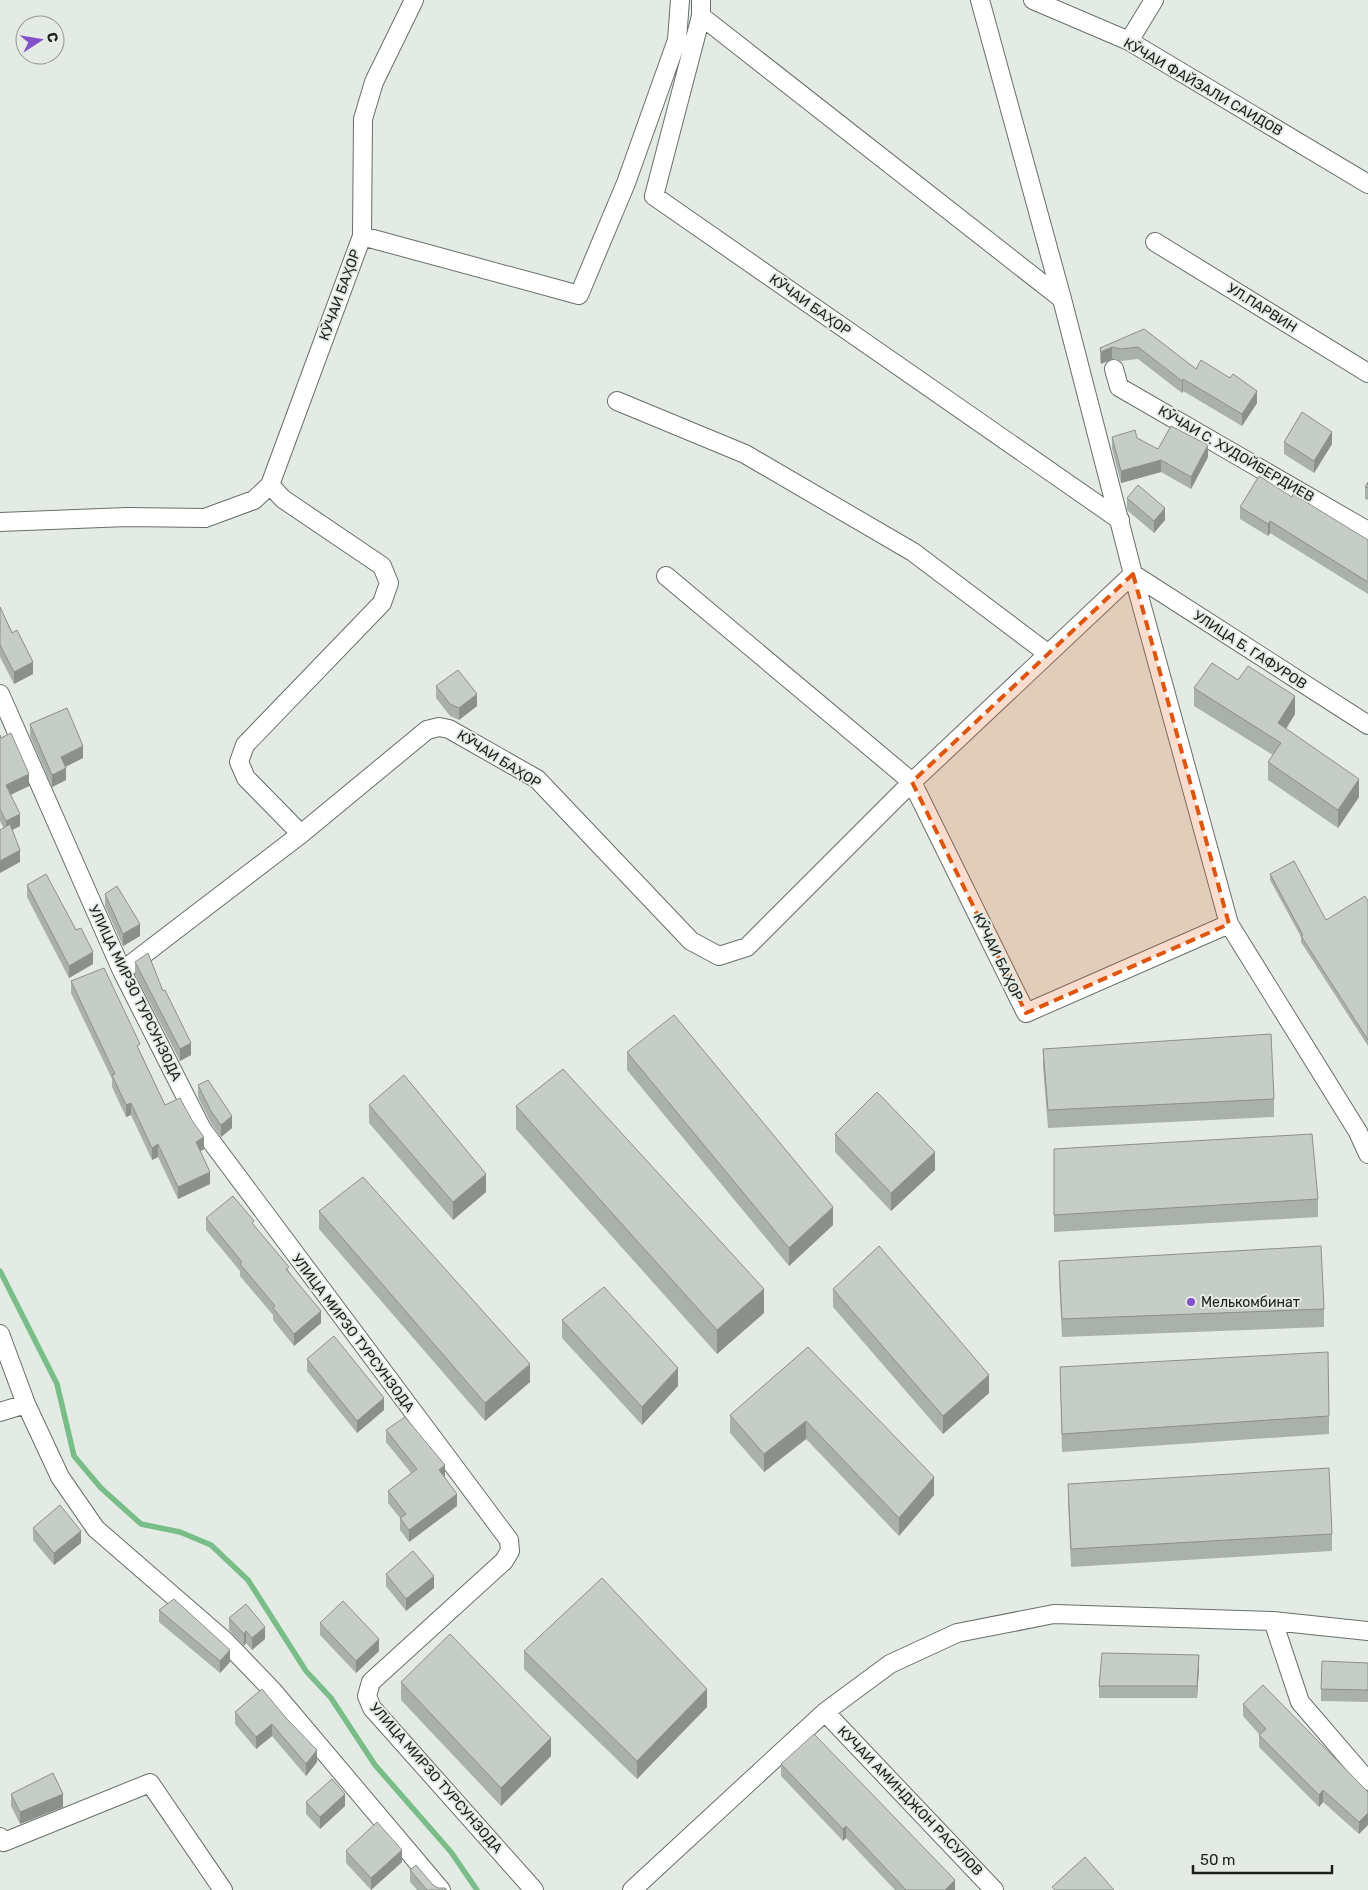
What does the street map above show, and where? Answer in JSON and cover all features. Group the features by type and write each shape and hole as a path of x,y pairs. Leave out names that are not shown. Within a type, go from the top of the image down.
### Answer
{"street":[{"path":"362,236 363,119 374,82 414,0"},
{"name":"КӮЧАИ БАҲОР","path":"0,522 127,517 205,518 254,500 270,485 362,236 579,295 626,183 677,40 680,0"},
{"path":"980,0 1062,299 1133,574 1230,924 1358,1132 1368,1154"},
{"name":"КӮЧАИ ФАЙЗАЛИ САИДОВ","path":"1032,0 1129,41 1368,184"},
{"path":"1129,41 1154,0"},
{"name":"КӮЧАИ БАҲОР","path":"1062,299 701,8 654,196 1120,520"},
{"name":"УЛ.ПАРВИН","path":"1155,242 1368,373"},
{"name":"КӮЧАИ С. ХУДОЙБЕРДИЕВ","path":"1114,369 1119,387 1368,531"},
{"path":"617,401 745,454 913,552 1047,653"},
{"path":"270,485 283,499 382,566 389,583 382,603 245,745 239,762 246,778 300,834"},
{"name":"КӮЧАИ БАҲОР","path":"122,971 300,834 427,730 439,727 449,729 537,779 690,941 718,956 747,947 912,782 1133,574"},
{"name":"УЛИЦА Б. ГАФУРОВ","path":"1133,574 1368,725"},
{"name":"КӮЧАИ БАҲОР","path":"666,576 912,782 1026,1013 1230,924"},
{"name":"УЛИЦА МИРЗО ТУРСУНЗОДА","path":"0,694 122,971 202,1129 509,1540 510,1551 504,1561 371,1682 367,1696 372,1708 534,1890"},
{"path":"0,1334 26,1404 60,1477 96,1529 224,1640 273,1691 441,1890"},
{"path":"0,1412 26,1404"},
{"path":"632,1890 825,1712 890,1664 956,1633 1054,1614 1272,1621 1368,1631"},
{"path":"1272,1621 1300,1702 1368,1782"},
{"name":"КУЧАИ АМИНДЖОН РАСУЛОВ","path":"825,1712 994,1890"},
{"path":"0,1837 4,1842 150,1783 222,1890"}],"highlighted area":[{"path":"1133,574 1229,924 1026,1013 912,782"}],"building":[{"path":"1144,329 1196,369 1201,360 1230,378 1233,374 1257,391 1242,414 1183,379 1182,381 1138,347 1121,349 1112,347 1101,352 1100,348"},
{"path":"1302,412 1332,432 1314,461 1284,442"},
{"path":"1171,426 1208,445 1191,477 1161,460 1121,471 1112,437 1135,430 1137,438 1158,449"},
{"path":"1259,476 1292,497 1293,494 1368,540 1368,582 1270,521 1268,524 1240,507"},
{"path":"1138,485 1165,508 1154,521 1127,498"},
{"path":"0,607 12,633 17,630 33,662 14,672 0,645"},
{"path":"1212,663 1238,680 1248,666 1295,696 1278,723 1359,779 1338,810 1268,762 1281,743 1194,688"},
{"path":"458,670 477,694 459,708 450,704 436,686"},
{"path":"67,708 83,746 61,757 66,768 52,775 30,724"},
{"path":"11,733 29,774 6,785 20,814 6,821 0,809 0,735 1,738"},
{"path":"10,824 20,850 0,861 0,830"},
{"path":"1294,861 1326,920 1365,896 1368,901 1368,1040 1301,936 1303,935 1270,874"},
{"path":"46,874 76,930 81,928 93,952 69,966 27,885"},
{"path":"117,886 140,924 123,934 105,894"},
{"path":"148,953 163,991 165,990 191,1043 180,1049 135,962"},
{"path":"104,968 140,1044 137,1046 165,1105 180,1098 193,1122 204,1137 196,1142 210,1172 178,1187 158,1144 152,1148 131,1103 126,1105 112,1075 115,1074 71,981"},
{"path":"674,1015 833,1207 789,1248 627,1052"},
{"path":"1271,1034 1274,1099 1048,1110 1043,1049"},
{"path":"563,1069 764,1289 717,1330 516,1106"},
{"path":"404,1075 486,1174 453,1202 369,1105"},
{"path":"208,1080 232,1116 221,1125 211,1111 198,1085"},
{"path":"877,1092 935,1152 891,1193 835,1134"},
{"path":"1312,1134 1318,1199 1054,1215 1054,1149"},
{"path":"363,1177 530,1364 485,1403 319,1211"},
{"path":"233,1196 254,1221 252,1223 289,1267 286,1269 321,1311 294,1334 273,1308 275,1306 240,1264 242,1262 206,1218"},
{"path":"879,1246 989,1375 943,1416 833,1289"},
{"name":"Мелькомбинат","path":"1321,1246 1324,1309 1062,1319 1059,1261"},
{"path":"604,1287 678,1368 642,1407 562,1320"},
{"path":"334,1336 384,1398 357,1421 307,1359"},
{"path":"808,1347 934,1477 899,1518 806,1421 764,1454 730,1415"},
{"path":"1328,1352 1329,1416 1062,1434 1060,1367"},
{"path":"405,1417 445,1465 439,1470 457,1494 409,1530 400,1518 406,1514 388,1491 417,1469 386,1430"},
{"path":"1329,1468 1332,1534 1071,1549 1068,1484"},
{"path":"60,1505 81,1531 54,1553 33,1528"},
{"path":"413,1551 434,1576 406,1599 386,1574"},
{"path":"602,1578 707,1689 637,1761 524,1651"},
{"path":"174,1599 230,1650 220,1661 159,1610"},
{"path":"343,1601 379,1639 356,1661 320,1623"},
{"path":"246,1604 265,1627 252,1638 246,1631 244,1634 229,1618"},
{"path":"450,1634 551,1738 501,1788 401,1682"},
{"path":"1102,1653 1199,1655 1197,1686 1099,1686"},
{"path":"1322,1661 1368,1663 1368,1690 1321,1689"},
{"path":"1263,1685 1368,1792 1368,1813 1359,1822 1323,1790 1319,1795 1259,1735 1266,1729 1243,1704"},
{"path":"262,1689 286,1718 317,1750 306,1764 272,1724 256,1737 235,1712"},
{"path":"814,1734 955,1880 945,1890 906,1890 846,1826 843,1829 781,1764"},
{"path":"53,1773 63,1794 20,1812 11,1794"},
{"path":"332,1779 345,1794 320,1817 306,1802"},
{"path":"377,1822 402,1850 371,1878 346,1851"},
{"path":"1085,1857 1114,1890 1055,1890 1052,1887"},
{"path":"416,1865 433,1885 447,1890 427,1890 410,1870"}],"waterway":[{"path":"0,1271 57,1384 74,1456 101,1488 141,1524 180,1532 211,1545 248,1580 306,1671 331,1698 375,1765 451,1852 477,1890"}],"place":[{"name":"Мелькомбинат","path":"1191,1302"}]}
